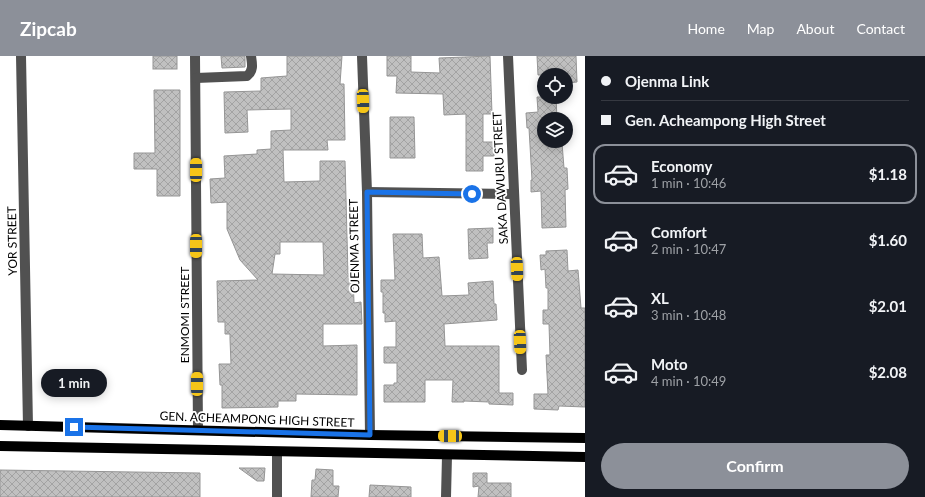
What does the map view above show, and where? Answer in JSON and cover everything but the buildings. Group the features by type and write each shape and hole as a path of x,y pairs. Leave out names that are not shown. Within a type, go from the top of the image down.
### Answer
{"main road":[{"name":"GEN. ACHEAMPONG HIGH STREET","path":"0,425 370,435 585,438"},
{"path":"0,446 585,458"}],"street":[{"name":"YOR STREET","path":"22,56 28,426"},
{"name":"ENMOMI STREET","path":"196,56 198,430"},
{"path":"196,78 247,76 250,74 252,69 251,56"},
{"name":"OJENMA STREET","path":"362,56 367,192 370,435"},
{"name":"SAKA DAWURU STREET","path":"508,56 522,370"},
{"path":"367,192 514,194"},
{"path":"276,497 277,452"},
{"path":"446,497 447,456"}],"route":[{"path":"74,427 370,435 367,192 472,194"}]}
